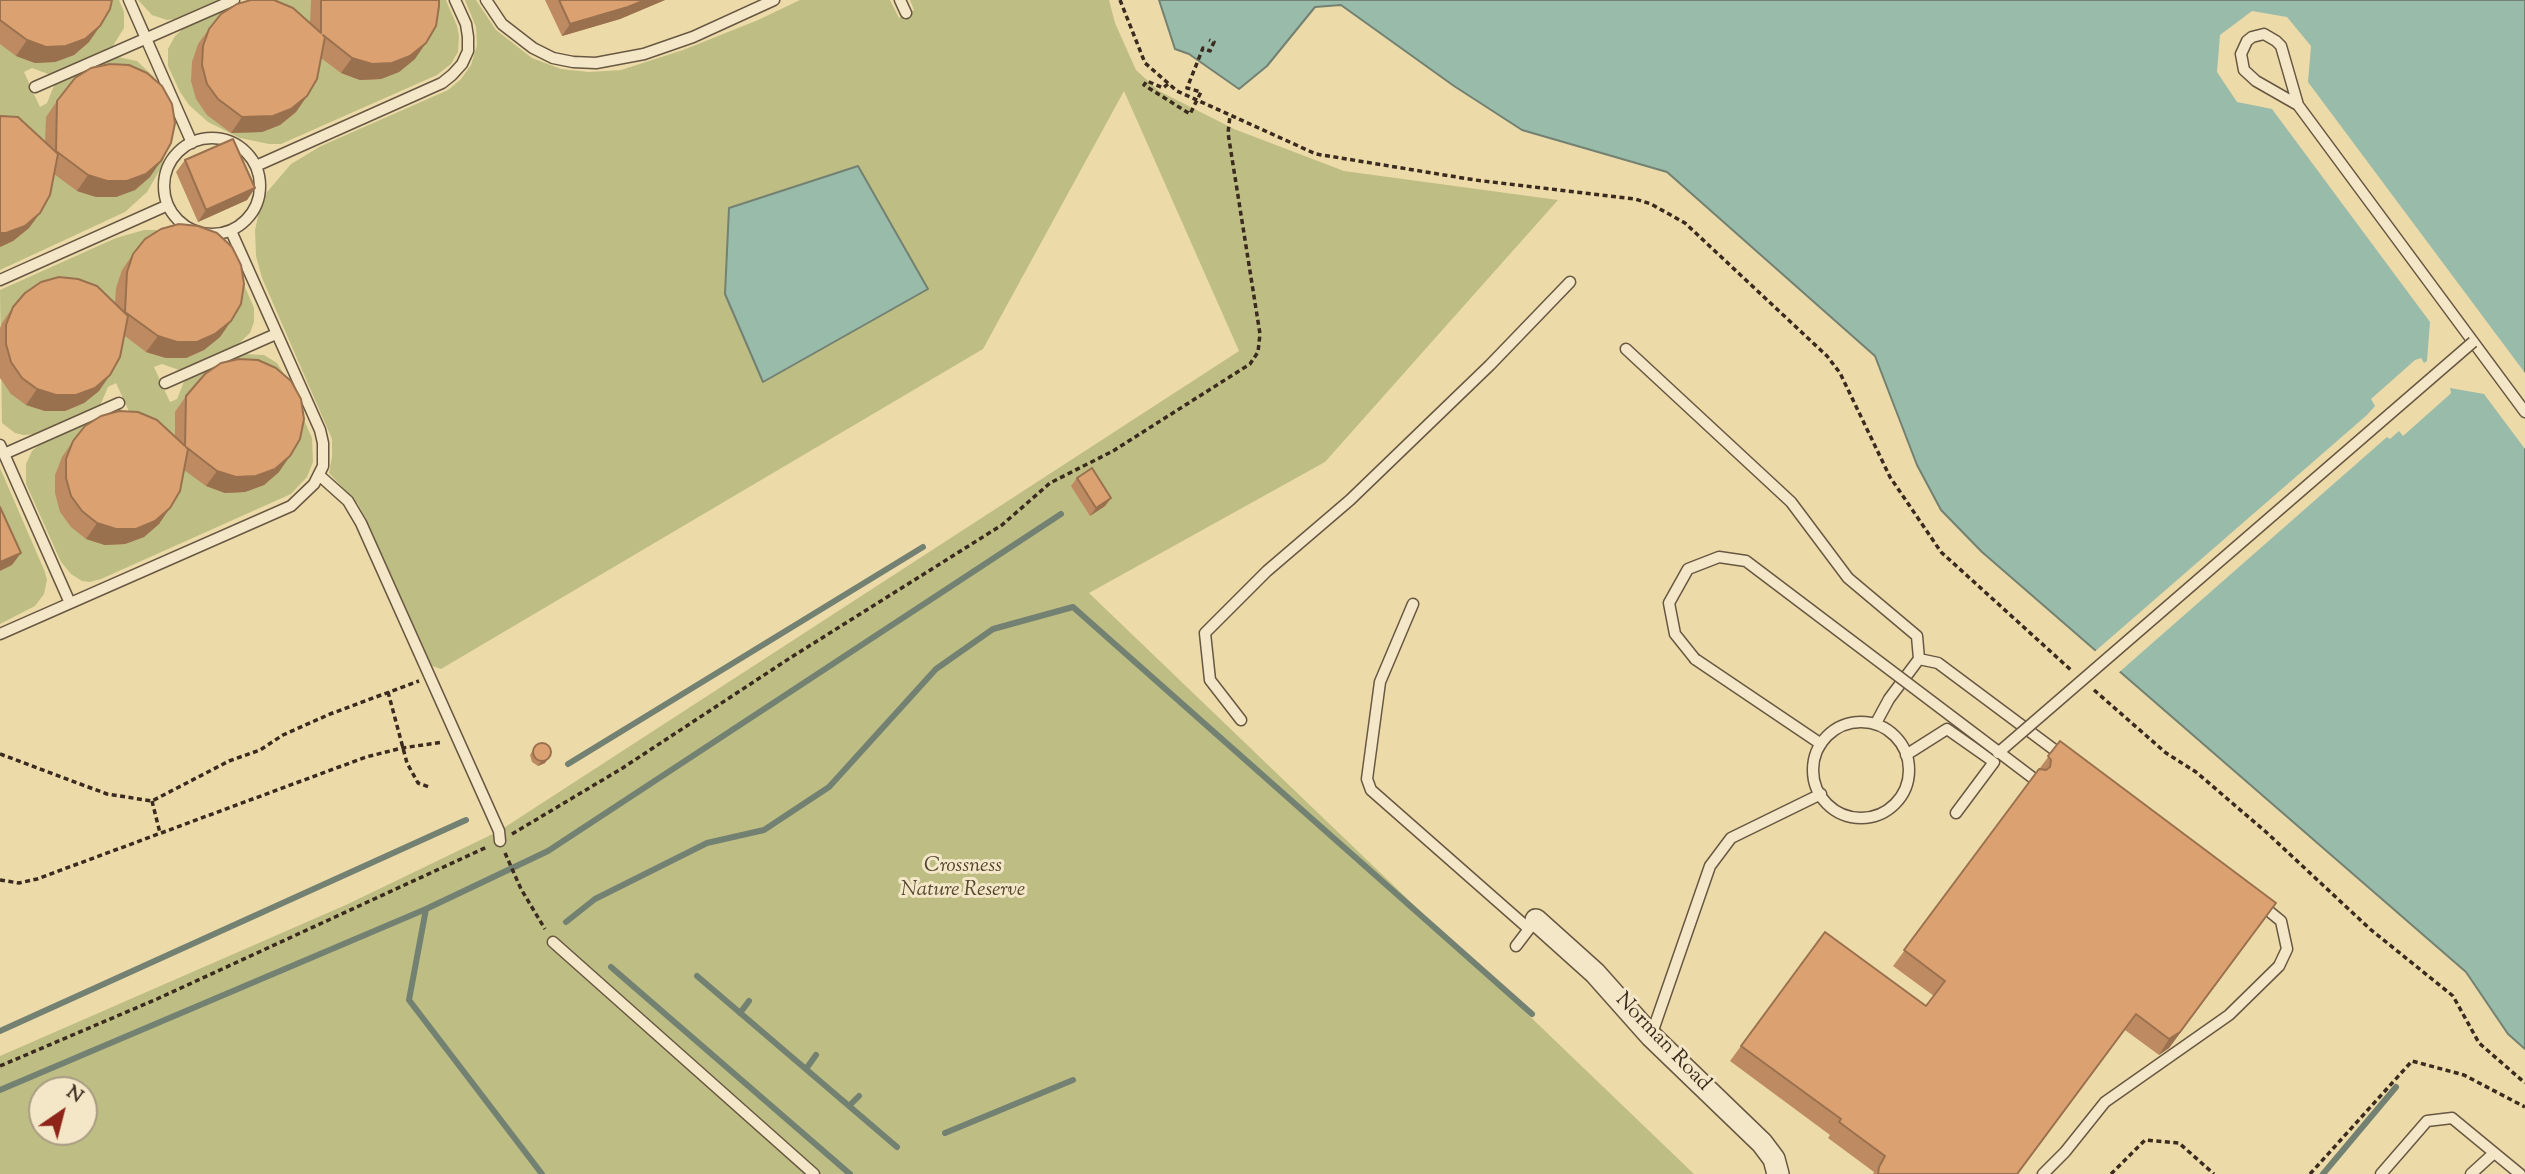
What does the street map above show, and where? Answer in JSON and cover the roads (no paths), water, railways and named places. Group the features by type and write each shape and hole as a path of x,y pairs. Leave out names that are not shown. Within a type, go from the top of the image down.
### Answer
{"street":[{"name":"Norman Road","path":"1532,924 1595,973 1651,1036 1762,1143 1774,1159 1778,1174"}],"lane":[{"path":"129,0 192,143"},
{"path":"36,87 234,0"},
{"path":"256,166 442,83 452,75 462,64 468,51 466,24 455,0"},
{"path":"486,0 502,24 533,48 553,58 596,63 644,54 693,37 774,0"},
{"path":"900,0 906,13"},
{"path":"2298,105 2256,81 2244,70 2241,54 2246,41 2264,34 2281,46 2298,105 2525,412"},
{"path":"219,138 234,143 247,153 256,166 260,196 254,211 244,223 231,231 216,235 200,233 186,227 174,216 168,205 164,186 167,170 175,155 192,143 202,139 219,138"},
{"path":"0,279 168,205"},
{"path":"0,634 291,506 306,494 319,475 324,455 320,430 231,231"},
{"path":"1241,720 1210,680 1205,633 1267,571 1350,500 1490,365 1570,282"},
{"path":"166,383 276,334"},
{"path":"1997,753 2473,342"},
{"path":"1626,349 1791,502 1848,578 1917,636 1919,659 1889,699 1876,723"},
{"path":"70,603 2,449 119,403"},
{"path":"319,475 341,493 355,511 499,831 500,841"},
{"path":"1821,744 1695,659 1675,634 1670,603 1688,569 1719,557 1746,561 2033,778"},
{"path":"1413,604 1380,682 1367,779 1371,790 1532,924 1516,946"},
{"path":"1919,659 1938,663 2073,763"},
{"path":"1856,721 1876,723 1901,745 1906,755 1909,776 1896,803 1889,810 1869,818 1856,818 1834,810 1816,786 1814,759 1821,744 1834,729 1856,721"},
{"path":"1906,755 1947,729 1994,762 1956,813"},
{"path":"1651,1036 1710,866 1731,838 1821,794"},
{"path":"2043,1174 2065,1152 2105,1102 2229,1015 2279,967 2287,949 2281,921 2252,897"},
{"path":"553,942 814,1174"},
{"path":"2381,1174 2427,1121 2452,1118 2520,1174"},
{"path":"2471,1174 2494,1153"}],"waterway":[{"path":"0,1090 426,909 548,851 1061,514"},
{"path":"568,764 923,547"},
{"path":"566,922 595,899 707,843 764,830 829,787 936,669 993,629 1073,607 1532,1014"},
{"path":"0,1031 466,820"},
{"path":"426,909 409,1000 542,1174"},
{"path":"611,967 850,1174"},
{"path":"697,976 897,1147"},
{"path":"740,1013 749,1001"},
{"path":"806,1069 816,1055"},
{"path":"945,1133 1073,1080"},
{"path":"2323,1174 2396,1087"},
{"path":"849,1106 859,1096"}],"park label":[{"name":"Crossness Nature Reserve","path":"963,879"}]}
